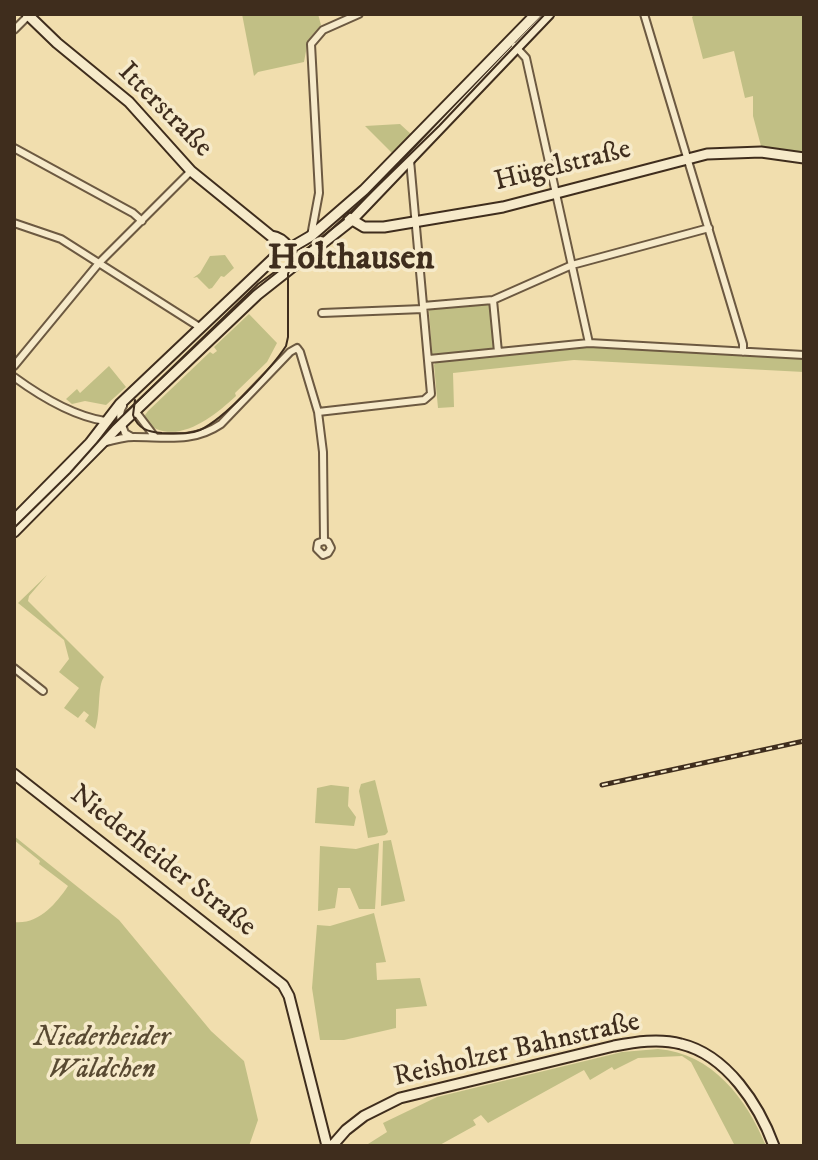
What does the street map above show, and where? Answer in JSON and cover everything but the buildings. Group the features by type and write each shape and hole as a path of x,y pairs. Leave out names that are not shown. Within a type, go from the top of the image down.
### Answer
{"main road":[{"path":"14,520 90,443 105,421 124,402 275,257 311,236 364,190 536,14"},
{"path":"14,532 257,294 352,220 549,14"},
{"name":"Itterstraße","path":"28,15 129,102 191,171 289,248"},
{"path":"497,53 503,58 498,68"},
{"path":"410,160 408,150 414,141"},
{"name":"Hügelstraße","path":"332,218 345,216 368,227 503,207 719,152 748,151 804,158"},
{"path":"271,236 277,249 275,257"},
{"path":"289,248 294,261 292,267"},
{"path":"185,343 194,346 191,358"},
{"name":"Niederheider Straße","path":"14,774 283,985 289,996 320,1122"},
{"name":"Reisholzer Bahnstraße","path":"330,1146 373,1111 400,1098 614,1046 660,1041 697,1049 720,1066 753,1104 774,1146"},
{"path":"320,1122 330,1133 346,1130"},
{"path":"320,1122 330,1146"}],"street":[{"path":"311,236 319,193 311,44 323,30 359,14"},
{"path":"644,14 743,352"},
{"name":"Itterstraße","path":"14,30 28,15"},
{"path":"519,29 513,41 526,58 589,343"},
{"path":"14,148 133,213 142,221"},
{"path":"318,412 424,400 430,396 410,160"},
{"path":"399,171 407,170 411,175"},
{"path":"14,366 99,263 191,171"},
{"path":"316,211 320,220 332,218"},
{"path":"14,223 61,239 201,328"},
{"path":"322,313 493,300 572,265 709,228"},
{"path":"493,300 498,352"},
{"path":"429,359 589,343 804,355"},
{"path":"103,443 132,437 187,438 215,428 290,352 298,349 318,412 325,467 324,541"},
{"path":"14,377 70,409 105,421"},
{"path":"124,402 120,412 122,424 125,433 132,437"},
{"path":"136,412 155,437"},
{"path":"14,668 43,691"}],"green space":[{"path":"242,14 318,14 321,25 308,40 304,62 258,72 254,76"},
{"path":"695,14 804,14 804,152 761,146 753,116 753,96 745,98 734,51 703,59 692,17"},
{"path":"400,124 412,135 393,154 365,126"},
{"path":"225,255 234,268 224,277 221,276 212,288 209,289 197,277 193,278 200,273 210,256"},
{"path":"492,304 496,349 432,354 429,310"},
{"path":"249,314 277,343 267,362 235,393 236,396 204,421 179,431 166,432 142,419 210,352 213,354 217,351 214,347"},
{"path":"584,346 804,359 804,372 574,360 453,373 454,407 438,408 436,362"},
{"path":"109,366 126,387 106,405 85,401 72,404 66,399 77,389 80,393"},
{"path":"47,575 28,601 104,677 95,729 85,721 89,715 84,711 78,718 64,708 79,688 59,672 69,659 64,640 18,603"},
{"path":"375,780 388,832 368,838 359,791 361,784"},
{"path":"331,785 349,787 348,806 356,817 354,826 315,823 317,788"},
{"name":"Niederheider Wäldchen","path":"14,836 119,920 211,1031 244,1061 258,1120 249,1146 14,1146 14,922 38,917 52,906 68,886 39,864 40,861 14,840"},
{"path":"391,840 405,901 381,906 383,841"},
{"path":"379,843 375,909 359,909 350,888 338,888 335,908 318,911 320,846 356,849"},
{"path":"374,913 386,962 376,963 377,980 420,978 427,1006 396,1009 396,1028 344,1040 320,1040 312,988 317,925 330,926"},
{"path":"658,1049 695,1059 725,1081 749,1112 766,1146 735,1146 691,1062 682,1056 638,1058 614,1070 612,1067 590,1080 584,1070 488,1123 481,1115 473,1120 476,1125 438,1146 368,1144 387,1132 383,1123 437,1097 622,1052"}],"tram line":[{"path":"14,528 112,426 258,284 324,236 359,204 439,126 545,14"},
{"path":"135,400 133,415 138,424 148,431 162,433 200,430 234,405 286,346 288,274 295,256"}],"railway":[{"path":"602,785 804,741"}],"district":[{"name":"Holthausen","path":"351,261"}]}
